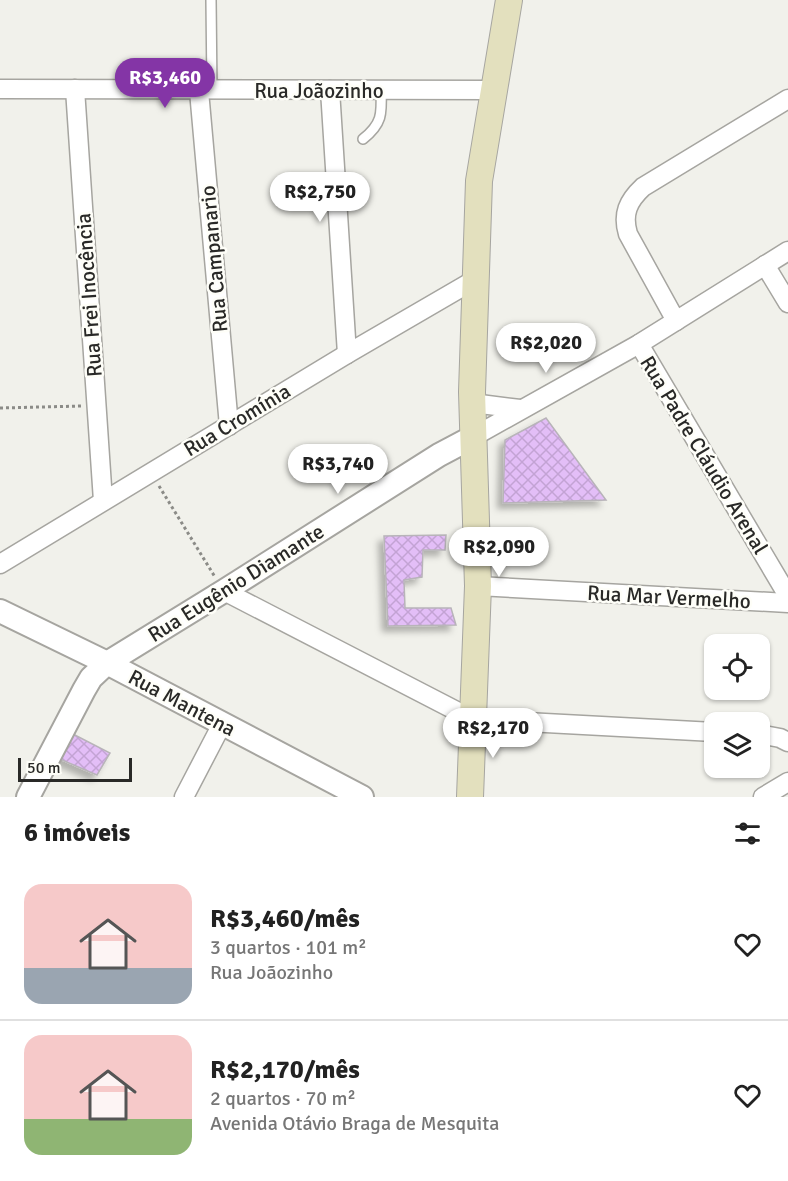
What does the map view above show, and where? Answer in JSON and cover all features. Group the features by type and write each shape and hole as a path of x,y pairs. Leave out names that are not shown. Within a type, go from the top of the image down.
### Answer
{"main road":[{"path":"470,797 478,586 472,404 479,181 509,0"}],"street":[{"name":"Rua Joãozinho","path":"0,89 494,90"},
{"name":"Rua Frei Inocência","path":"75,89 103,501"},
{"path":"330,90 347,354"},
{"name":"Rua Campanario","path":"205,91 229,426"},
{"path":"676,321 628,234 625,223 628,205 643,187 788,99"},
{"name":"Rua Eugênio Diamante","path":"28,797 84,690 107,663 440,455 639,344 788,251"},
{"path":"765,265 788,303"},
{"name":"Rua Cromínia","path":"0,564 347,354 476,279"},
{"name":"Rua Padre Cláudio Arenal","path":"639,344 788,596"},
{"path":"472,404 520,409"},
{"name":"Rua Mar Vermelho","path":"478,586 788,603"},
{"path":"224,591 472,719 704,731"},
{"name":"Rua Mantena","path":"0,611 107,663 350,794"},
{"path":"184,797 222,724"},
{"path":"770,736 788,742"},
{"path":"764,797 788,782"}],"lane":[{"path":"205,91 211,0"},
{"path":"363,139 374,130 380,118 381,91"}],"path":[{"path":"0,408 97,405"},
{"path":"151,473 224,591"}],"building":[{"path":"546,418 606,500 503,503 505,440"},
{"path":"446,535 445,550 423,550 422,577 404,580 405,608 451,608 456,625 388,626 384,536"},
{"path":"69,732 110,753 97,775 55,757"}]}
